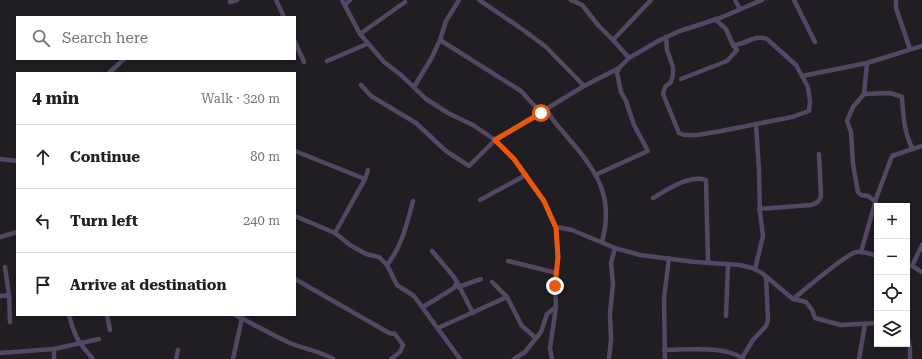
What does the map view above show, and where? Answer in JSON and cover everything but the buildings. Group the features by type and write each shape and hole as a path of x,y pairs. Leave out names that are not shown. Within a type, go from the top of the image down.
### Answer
{"street":[{"path":"230,2 237,0"},
{"path":"276,0 284,16"},
{"path":"350,0 343,2 360,34 384,62 426,99 443,110 473,125 495,140 514,159 544,201 556,228 558,257 555,286 556,307 550,348 552,359"},
{"path":"414,87 431,59 440,40 446,21 459,0"},
{"path":"479,0 522,28 546,46 584,86"},
{"path":"570,0 580,1 598,25 614,40 629,58"},
{"path":"614,40 651,0"},
{"path":"735,0 740,9"},
{"path":"360,85 371,96 416,123 446,151 469,166 495,140 547,110 584,86 619,68 629,58 666,37 762,0"},
{"path":"794,0 815,42"},
{"path":"896,0 896,8 910,49"},
{"path":"360,34 405,2"},
{"path":"681,79 727,61 737,50 733,45 726,29 715,19"},
{"path":"666,37 667,50 673,67 673,75 664,94 679,133 684,135 698,135 756,124 809,111 810,101 808,86 796,65 767,39 756,37 738,45 733,45"},
{"path":"440,40 521,91 541,113"},
{"path":"296,44 304,62"},
{"path":"327,61 368,44"},
{"path":"802,76 867,63 922,46"},
{"path":"112,72 123,60"},
{"path":"867,63 864,94 853,107 847,121 851,132 853,164 858,192 861,195 868,196 876,202"},
{"path":"595,175 648,151 634,125 626,101 621,92 617,72 619,68"},
{"path":"864,94 890,93 902,97 903,113 909,142 913,149"},
{"path":"547,110 552,120 584,157 601,184 607,210 606,227 602,242"},
{"path":"755,270 763,236 760,209 756,124"},
{"path":"901,152 909,142"},
{"path":"861,252 892,156 922,146"},
{"path":"296,151 365,179"},
{"path":"760,209 817,203 821,196 818,154"},
{"path":"0,159 16,161"},
{"path":"335,233 365,179 368,170"},
{"path":"480,200 526,175"},
{"path":"653,198 685,181 700,178 706,180 708,262"},
{"path":"387,265 394,256 400,244 413,201"},
{"path":"296,216 335,233 355,248 366,254 379,257 387,265 397,285 414,296 460,359"},
{"path":"556,228 572,230 615,248 640,255 740,265 755,270 766,277 793,299 806,302 812,310 815,318 840,325 874,323"},
{"path":"0,237 16,232"},
{"path":"922,245 910,265 922,272"},
{"path":"609,359 611,340 610,313 613,284 611,263 615,248"},
{"path":"432,251 454,277 473,313"},
{"path":"793,299 842,260 854,253 861,252 874,255"},
{"path":"665,359 664,298 669,258"},
{"path":"508,261 557,273"},
{"path":"726,316 728,264"},
{"path":"5,268 9,295 10,322"},
{"path":"664,350 699,349 724,351 743,358 753,340 766,326 768,320 766,277"},
{"path":"423,308 457,285 481,279"},
{"path":"296,280 389,334 396,334 403,345 400,352 391,359"},
{"path":"492,282 507,297 522,326 536,338"},
{"path":"0,296 9,295"},
{"path":"438,328 507,297"},
{"path":"514,359 525,352 541,332 547,314 556,307"},
{"path":"70,316 74,334 93,359"},
{"path":"107,316 110,330"},
{"path":"237,316 279,339 303,349 326,354 334,359"},
{"path":"233,359 242,318"},
{"path":"854,359 859,358 865,324"},
{"path":"0,353 54,349 99,339"},
{"path":"910,347 910,359"},
{"path":"54,349 54,359"},
{"path":"176,359 178,350"}],"route":[{"path":"541,113 495,140 514,159 544,201 551,214 556,228 558,257 555,286"}]}
